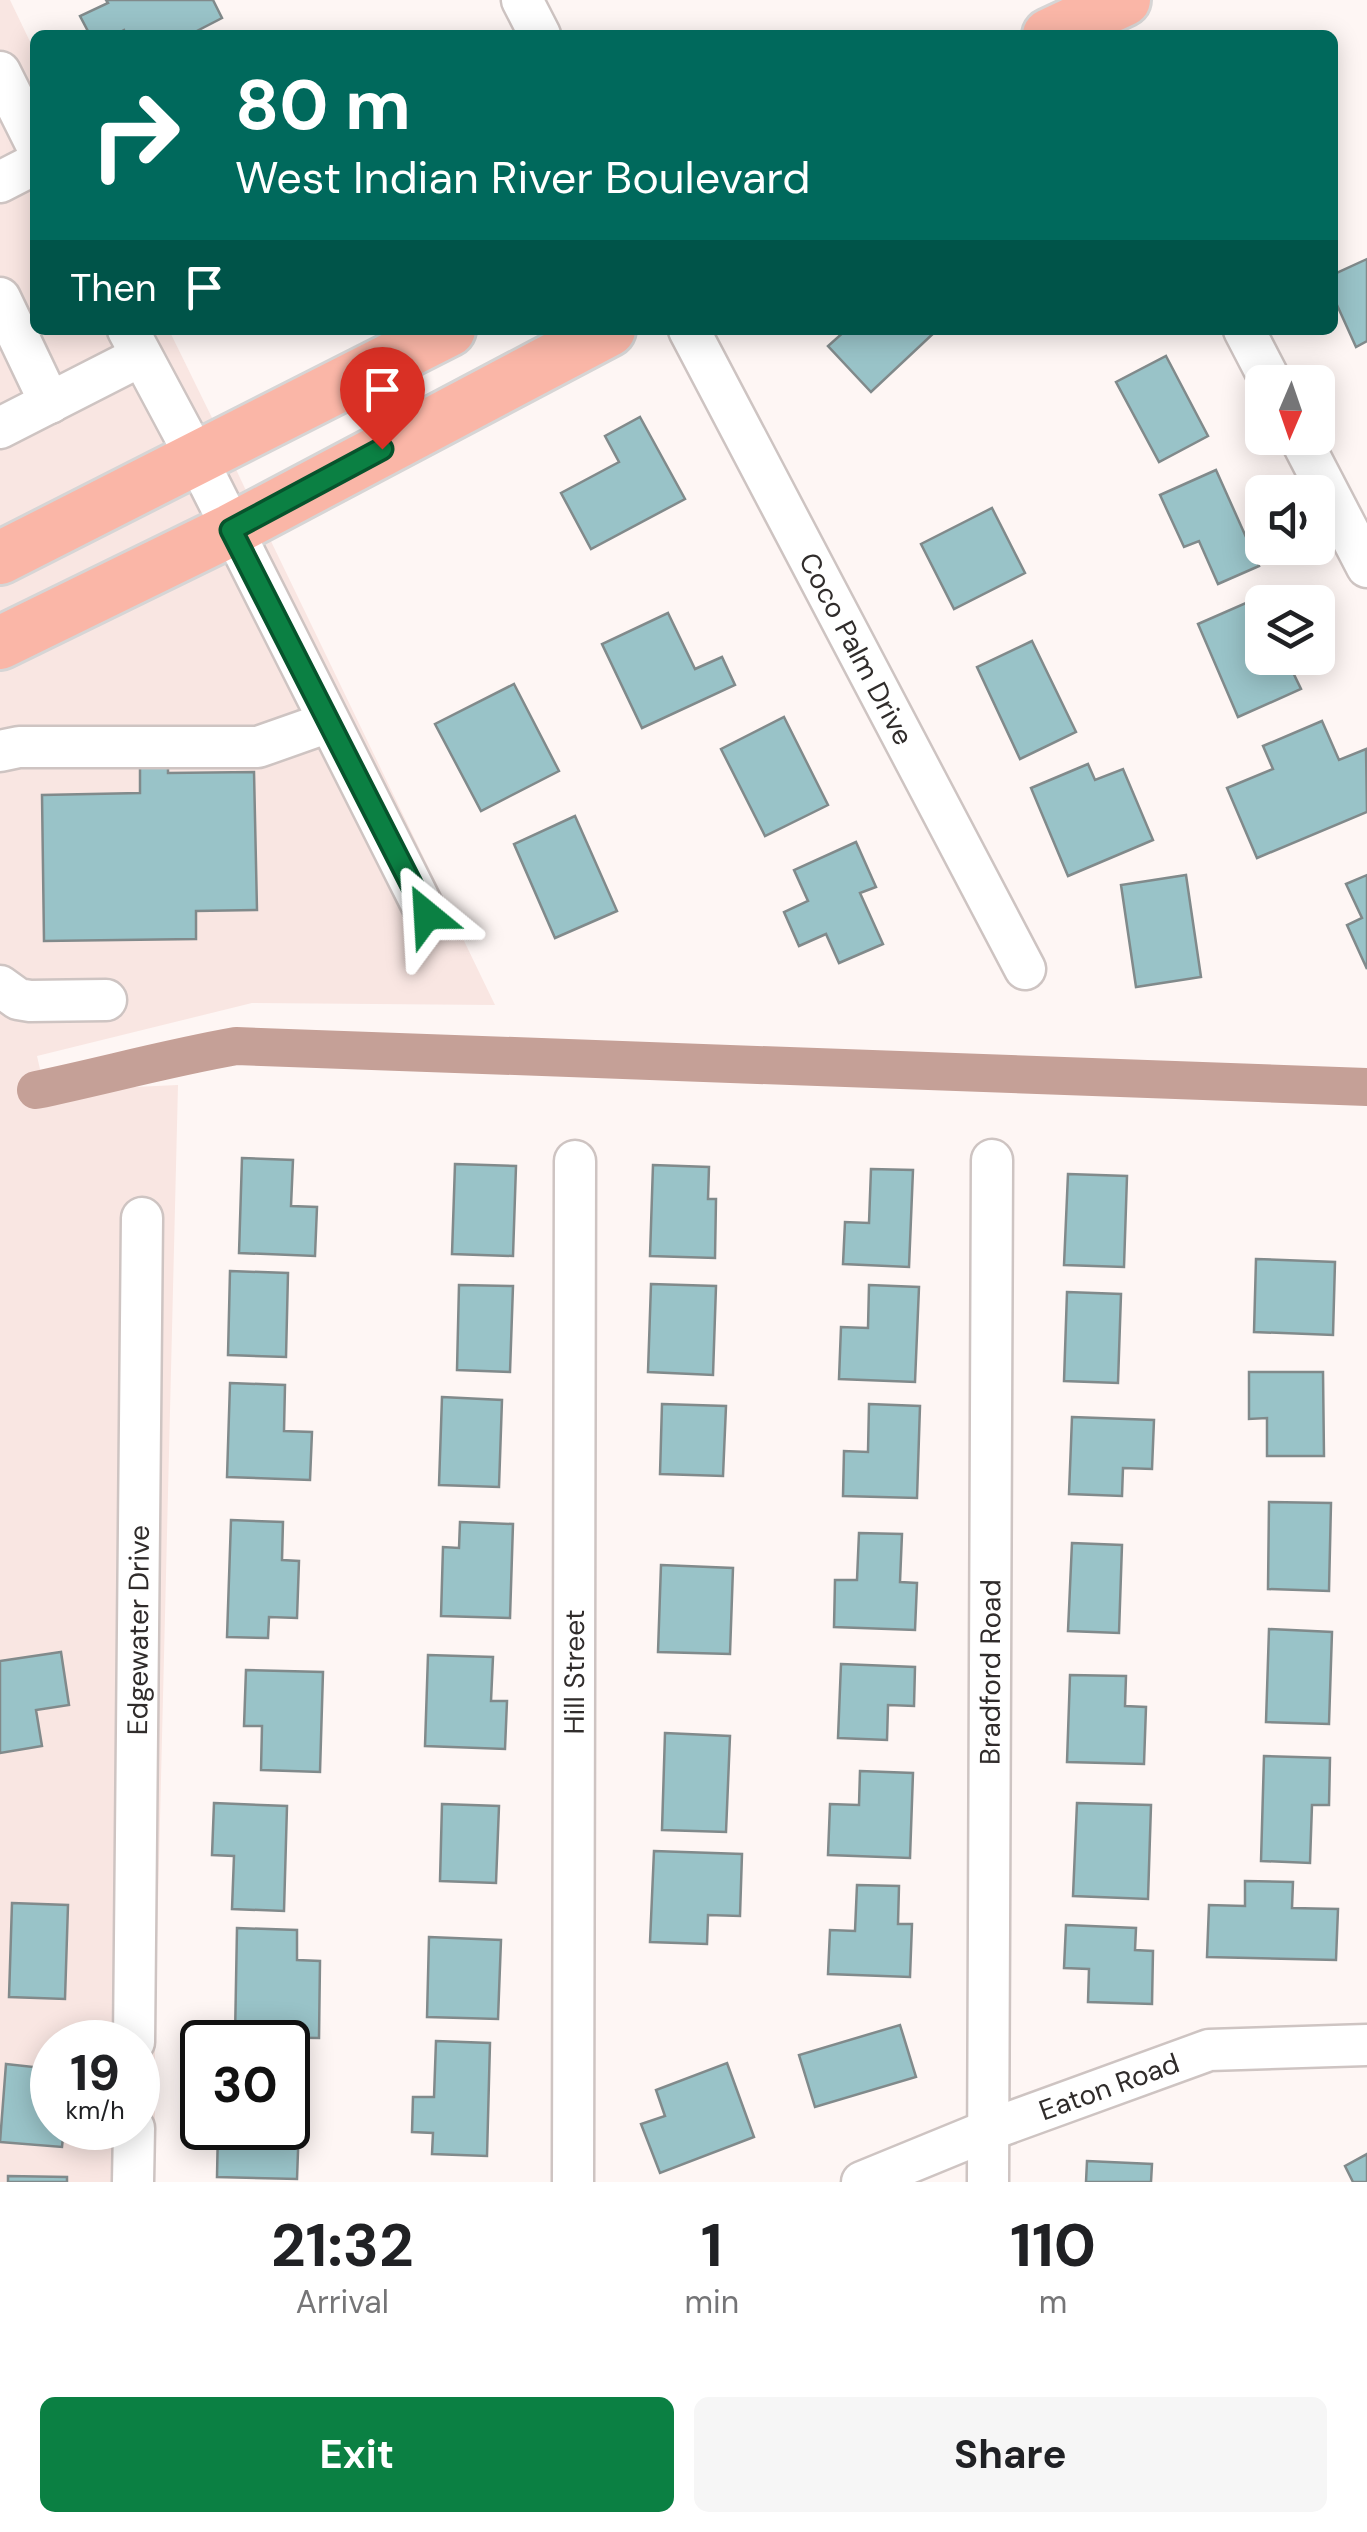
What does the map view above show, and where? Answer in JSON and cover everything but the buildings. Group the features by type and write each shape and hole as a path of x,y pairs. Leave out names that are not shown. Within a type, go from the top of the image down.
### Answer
{"main road":[{"path":"0,558 439,335"},
{"path":"0,643 231,530 600,335"}],"street":[{"path":"522,0 537,30"},
{"path":"0,72 30,132"},
{"path":"0,182 30,167"},
{"path":"0,298 50,402"},
{"name":"Coco Palm Drive","path":"693,335 1025,969"},
{"path":"1247,335 1263,365"},
{"path":"0,428 50,402 135,343 427,915"},
{"path":"1309,455 1367,567"},
{"path":"0,751 19,747 258,748 329,722"},
{"path":"0,986 18,999 106,1000"},
{"name":"Bradford Road","path":"988,2182 992,1160"},
{"name":"Hill Street","path":"573,2182 575,1161"},
{"name":"Edgewater Drive","path":"134,2020 142,1218"},
{"name":"Eaton Road","path":"862,2182 988,2130 1210,2050 1367,2044"},
{"path":"133,2182 134,2150"}],"shaded area":[{"path":"0,0 10,0 30,42 30,335 171,335 216,426 0,535"},
{"path":"233,463 249,497 0,625 0,581"},
{"path":"267,533 495,1005 252,1003 37,1056 45,1091 178,1085 155,2020 30,2020 30,2150 155,2150 155,2182 0,2182 0,670"}],"waterway":[{"path":"36,1090 236,1046 1367,1087"}],"route":[{"path":"382,449 231,530 427,915"}]}
